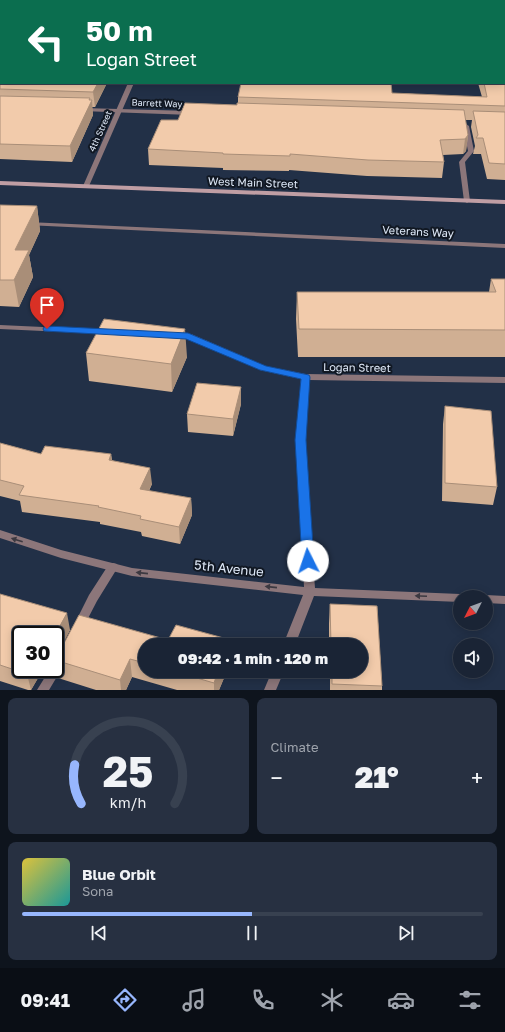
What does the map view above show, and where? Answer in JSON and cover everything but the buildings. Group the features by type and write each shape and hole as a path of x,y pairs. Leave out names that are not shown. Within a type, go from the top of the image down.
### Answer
{"main road":[{"name":"West Main Street","path":"0,182 505,202"}],"street":[{"name":"4th Street","path":"86,186 131,84"},
{"name":"Barrett Way","path":"78,109 198,113"},
{"path":"458,122 474,123"},
{"path":"466,123 471,151 462,162 467,200"},
{"name":"Veterans Way","path":"24,224 505,246"},
{"path":"0,327 117,332"},
{"name":"Logan Street","path":"164,335 188,336 263,368 305,377 505,380"},
{"path":"292,638 310,592 300,440 305,377"},
{"name":"5th Avenue","path":"0,534 61,554 132,572 310,592 453,598"},
{"path":"73,637 93,598 113,567"},
{"path":"493,599 505,600"},
{"path":"43,690 67,650"},
{"path":"270,690 275,678"}],"route":[{"path":"47,329 188,336 263,368 305,377 300,440 308,561"}]}
